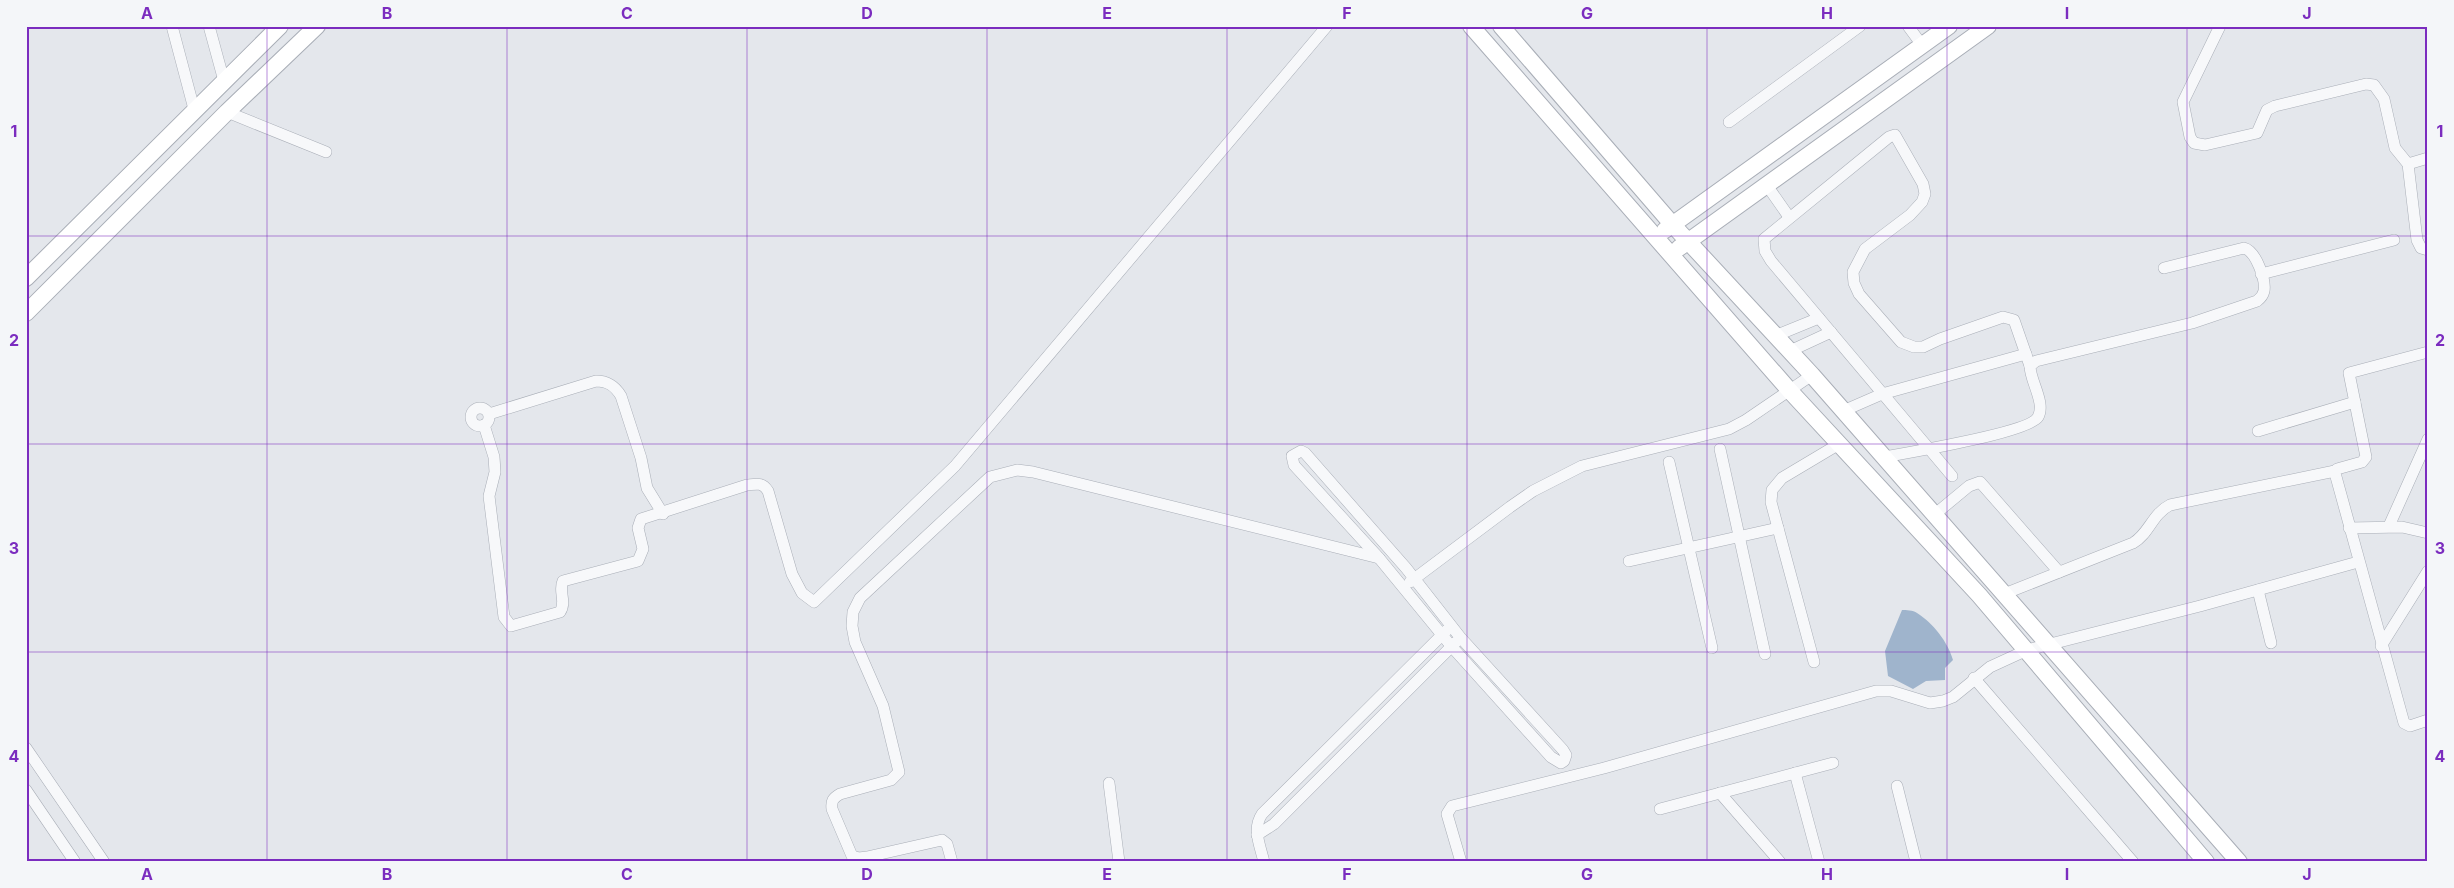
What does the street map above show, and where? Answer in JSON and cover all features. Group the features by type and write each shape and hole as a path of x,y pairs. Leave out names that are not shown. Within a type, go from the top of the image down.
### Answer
{"street":[{"path":"172,26 194,109"},
{"path":"209,26 224,81"},
{"path":"28,273 280,26"},
{"path":"26,313 227,112 318,26"},
{"path":"663,514 647,488 642,458 621,396 616,388 609,383 596,381 486,419 494,457 495,472 489,496 491,520 504,616 511,626 560,612 563,607 560,587 563,581 638,560 643,549 638,528 639,521 663,514 747,485 762,484 770,496 797,585 814,602 955,466 1327,26"},
{"path":"1471,26 1790,391 1979,594 2206,862"},
{"path":"1502,26 1672,224 1844,411 2238,862"},
{"path":"1729,122 1860,26"},
{"path":"1908,26 1922,45"},
{"path":"1671,256 1687,241 1988,26"},
{"path":"2220,26 2184,102 2188,128 2194,142 2205,145 2250,136 2257,133 2267,110 2275,106 2366,84 2374,85 2380,91 2384,100 2395,148 2408,164 2417,240 2421,248 2428,250"},
{"path":"1655,237 1922,45 1942,28"},
{"path":"227,112 326,152"},
{"path":"1884,457 1928,449 2018,428 2038,419 2040,410 2030,366 2014,320 2003,317 1940,339 1924,347 1914,347 1901,342 1859,294 1854,283 1853,272 1865,249 1910,214 1922,202 1926,194 1923,184 1895,135 1889,137 1764,239 1765,251 1882,394 1928,449 1952,476"},
{"path":"2408,164 2428,158"},
{"path":"1766,184 1789,217"},
{"path":"2261,274 2394,240"},
{"path":"2030,366 2047,358 2192,323 2258,301 2263,296 2264,289 2261,274 2252,253 2244,248 2164,268"},
{"path":"1775,336 1819,318"},
{"path":"1790,351 1831,332"},
{"path":"2004,594 2140,539 2154,516 2170,505 2335,470 2365,460 2366,452 2349,373 2428,352"},
{"path":"1844,411 1882,394 2026,354"},
{"path":"1403,586 1533,491 1582,466 1728,429 1746,420 1812,376"},
{"path":"2258,431 2355,402"},
{"path":"2389,526 2428,439"},
{"path":"1814,662 1771,502 1772,490 1782,478 1839,444"},
{"path":"1720,449 1765,654"},
{"path":"1300,451 1305,453 1415,579 1460,637 1563,750 1566,755 1564,761 1560,763 1551,757 1452,647 1379,558 1294,465 1292,456 1295,453 1300,451"},
{"path":"1669,462 1712,648"},
{"path":"952,862 947,844 942,840 867,857 859,858 852,856 832,809 831,802 834,797 840,794 891,780 899,772 883,706 855,642 852,626 853,612 860,598 990,477 1017,470 1033,472 1379,558"},
{"path":"2335,470 2358,562 2404,723 2410,726 2428,720"},
{"path":"1934,515 1969,486 1980,482 2059,572"},
{"path":"2349,528 2389,526 2428,533"},
{"path":"1629,561 1778,528"},
{"path":"1461,862 1447,814 1452,806 1604,768 1876,691 1891,691 1930,703 1943,701 1953,697 1990,666 2027,650 2049,646 2358,562"},
{"path":"2381,646 2428,571"},
{"path":"2258,590 2272,643"},
{"path":"1264,862 1257,835 1258,820 1262,814 1452,626"},
{"path":"1257,835 1274,824 1460,637"},
{"path":"1974,678 2133,862"},
{"path":"26,748 104,862"},
{"path":"1660,809 1834,762"},
{"path":"1794,773 1819,862"},
{"path":"1109,783 1119,862"},
{"path":"1897,786 1916,862"},
{"path":"26,790 75,862"},
{"path":"1720,793 1780,862"}],"water":[{"path":"1902,610 1914,611 1923,617 1944,640 1953,660 1945,668 1945,680 1926,681 1913,689 1888,676 1885,651"}]}
